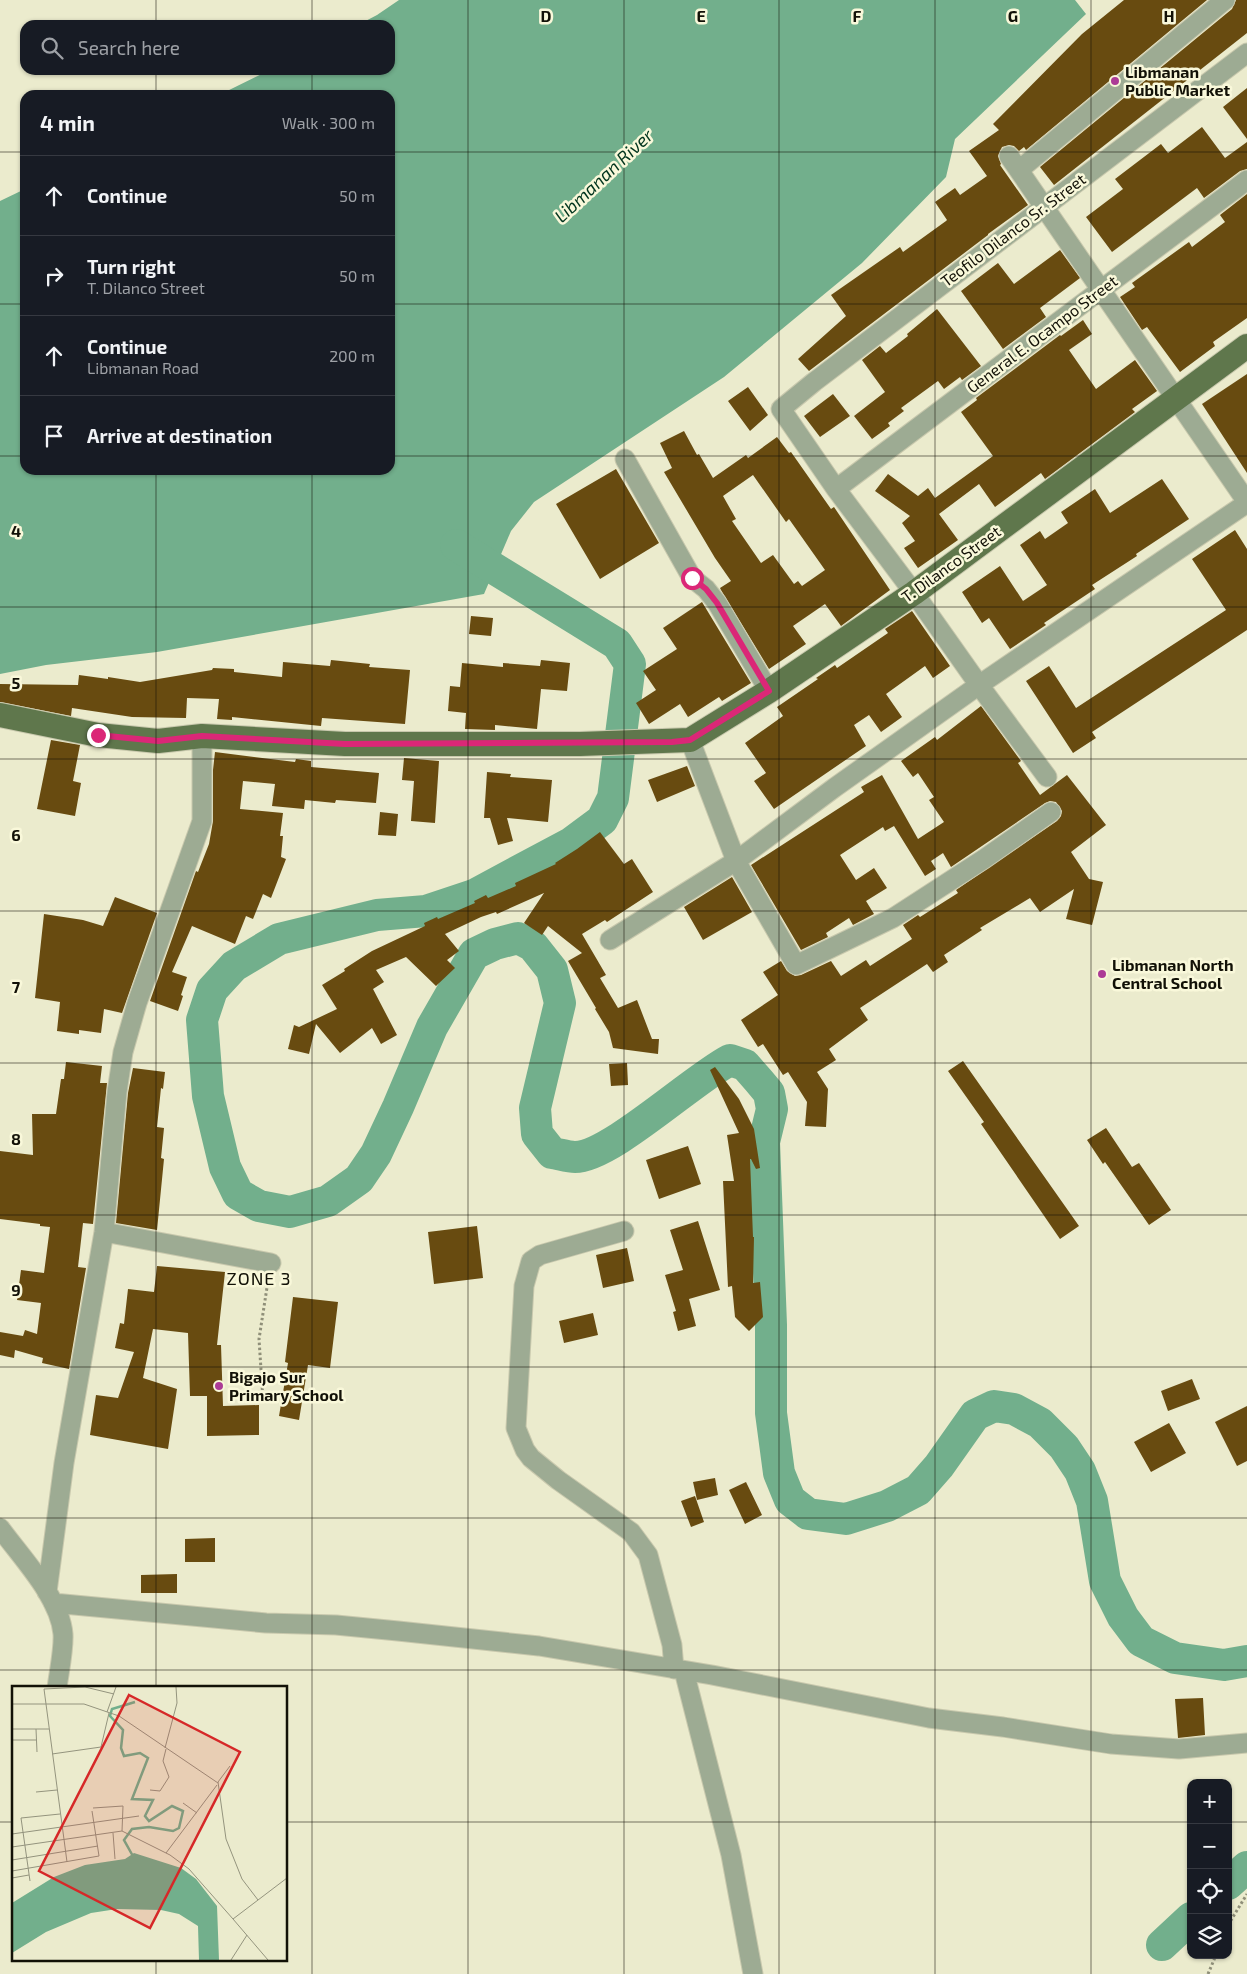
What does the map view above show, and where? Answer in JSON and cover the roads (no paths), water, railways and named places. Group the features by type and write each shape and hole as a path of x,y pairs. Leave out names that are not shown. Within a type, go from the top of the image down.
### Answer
{"main road":[{"name":"T. Dilanco Street","path":"0,715 98,735 158,741 202,736 345,744 580,744 690,740 769,691 914,593 1247,346"}],"street":[{"path":"610,940 736,861 834,788 979,685 1247,503 1014,163 1225,0"},
{"name":"Teofilo Dilanco Sr. Street","path":"836,489 781,410 814,382 1247,53"},
{"name":"General E. Ocampo Street","path":"836,489 1247,180"},
{"path":"625,459 692,578 706,589 717,603 769,691"},
{"path":"836,489 1047,777"},
{"path":"50,1597 64,1463 104,1232 117,1092 123,1052 136,1003 202,821 202,736"},
{"path":"690,740 736,861 796,965 893,918 984,859 1051,812"},
{"path":"624,1231 540,1255 531,1261 524,1286 516,1428 525,1450 531,1458 630,1532 648,1555 731,1855 753,1974"},
{"path":"104,1232 271,1263"},
{"path":"0,1528 50,1597 58,1612 63,1634 57,1686"},
{"path":"50,1597 266,1623 336,1625 470,1637 539,1646 679,1670 929,1718 1111,1744 1179,1749 1247,1743"}],"water":[{"name":"Libmanan River","path":"399,0 1075,0 1086,14 955,139 946,177 862,263 724,377 534,502 511,531 484,594 157,652 46,665 0,674 0,201 20,191 20,475 395,475 395,90 229,90 260,75 395,75 395,20 368,20"}],"waterway":[{"path":"456,545 617,644 630,664 613,798 602,820 571,843 474,895 426,911 377,915 279,939 234,966 212,990 202,1020 208,1096 225,1167 238,1194 259,1206 290,1212 328,1201 359,1179 376,1154 432,1027 474,954 495,944 518,938 533,946 552,970 560,1003 535,1108 537,1134 552,1153 575,1157 590,1154 609,1145 730,1060 745,1065 769,1093 772,1109 764,1142 771,1325 771,1413 779,1473 790,1500 808,1514 846,1519 887,1506 918,1490 939,1466 975,1415 994,1406 1014,1409 1040,1423 1064,1447 1080,1471 1092,1501 1105,1581 1123,1617 1141,1641 1175,1658 1224,1665 1247,1661"},
{"path":"1232,1880 1247,1867"},
{"path":"1162,1945 1187,1922"}],"place":[{"name":"Libmanan Public Market","path":"1115,81"},
{"name":"Libmanan North Central School","path":"1102,974"},
{"name":"Bigajo Sur Primary School","path":"219,1386"}],"district":[{"name":"ZONE 3","path":"259,1279"}]}
